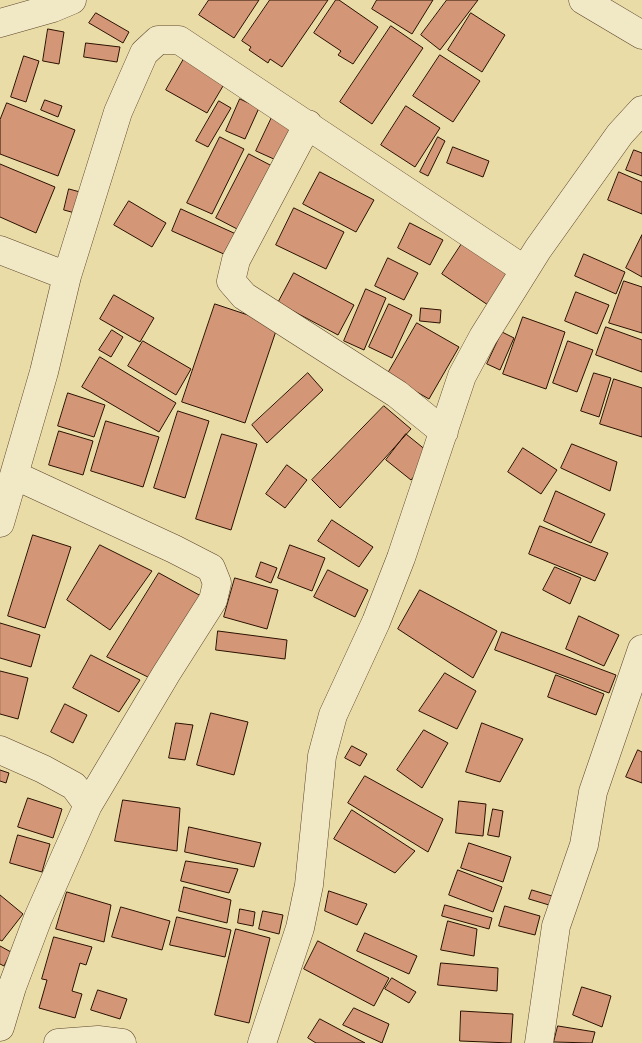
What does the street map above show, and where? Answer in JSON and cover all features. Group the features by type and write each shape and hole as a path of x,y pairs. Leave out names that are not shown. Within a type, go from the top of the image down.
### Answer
{"street":[{"path":"0,23 53,8 72,0"},
{"path":"583,0 642,35"},
{"path":"0,522 44,372 67,276 118,112 144,53 158,40 179,40 525,270"},
{"path":"262,1043 300,928 309,885 322,756 333,715 380,613 402,558 462,376 482,337 525,270 587,179 620,134 642,110"},
{"path":"308,124 236,260 231,281 244,296 397,394 444,432"},
{"path":"0,250 67,276"},
{"path":"0,1027 12,987 38,918 88,805 166,674 213,600 217,583 211,568 174,548 14,475"},
{"path":"539,1043 556,926 584,845 593,792 642,649"},
{"path":"0,750 43,769 74,786 88,805"},
{"path":"58,1043 98,1040 122,1043"}],"building":[{"path":"209,0 259,0 234,38 199,15"},
{"path":"270,0 328,0 282,67 270,59 268,63 249,50 251,47 242,41"},
{"path":"336,0 339,0 378,27 353,64 338,55 341,51 314,33"},
{"path":"377,0 433,0 412,34 372,9"},
{"path":"447,0 478,0 440,50 421,35"},
{"path":"96,13 129,32 123,43 89,23"},
{"path":"471,13 505,35 482,72 448,50"},
{"path":"391,26 423,48 372,124 340,102"},
{"path":"48,29 64,32 59,64 43,61"},
{"path":"86,43 120,47 117,62 84,57"},
{"path":"440,55 480,81 453,122 413,96"},
{"path":"24,56 39,61 26,102 11,97"},
{"path":"185,57 226,81 207,113 166,90"},
{"path":"240,99 259,108 245,139 226,131"},
{"path":"45,100 62,106 58,117 41,110"},
{"path":"219,101 231,108 208,147 196,141"},
{"path":"7,103 75,130 58,176 0,154 0,120"},
{"path":"406,106 440,128 415,167 381,145"},
{"path":"273,115 293,124 276,160 256,151"},
{"path":"220,137 244,149 212,214 187,203"},
{"path":"438,137 445,141 428,176 420,172"},
{"path":"453,147 489,161 483,177 447,163"},
{"path":"634,150 642,153 642,176 626,170"},
{"path":"249,154 272,166 239,230 216,218"},
{"path":"0,164 55,187 36,233 0,217"},
{"path":"320,172 374,200 356,232 303,204"},
{"path":"619,172 642,182 642,214 608,200"},
{"path":"69,189 80,192 75,213 64,210"},
{"path":"129,201 166,223 152,247 114,225"},
{"path":"294,208 344,232 326,269 276,245"},
{"path":"181,209 236,234 226,255 172,231"},
{"path":"410,223 443,240 430,265 398,248"},
{"path":"642,235 642,277 626,268"},
{"path":"463,242 509,272 488,305 442,274"},
{"path":"584,254 625,272 616,294 575,276"},
{"path":"388,258 418,273 404,300 375,286"},
{"path":"294,273 354,305 338,335 278,303"},
{"path":"624,281 642,287 642,333 609,323"},
{"path":"366,289 386,298 364,350 344,341"},
{"path":"576,292 609,305 597,334 565,321"},
{"path":"114,295 154,318 140,342 100,319"},
{"path":"215,304 278,325 245,423 182,402"},
{"path":"389,304 412,315 392,358 369,347"},
{"path":"421,308 441,310 440,323 420,321"},
{"path":"523,317 565,332 546,389 503,374"},
{"path":"417,323 459,347 429,399 387,375"},
{"path":"606,327 642,340 642,372 596,355"},
{"path":"112,330 123,337 111,357 99,350"},
{"path":"502,332 514,338 500,370 487,364"},
{"path":"143,341 191,369 176,395 128,366"},
{"path":"568,341 593,350 577,392 553,383"},
{"path":"100,357 176,403 159,432 82,387"},
{"path":"308,373 323,390 267,443 252,425"},
{"path":"594,373 611,378 599,417 581,411"},
{"path":"614,379 642,388 642,437 600,424"},
{"path":"68,393 105,405 94,437 58,426"},
{"path":"384,406 411,429 340,508 312,480"},
{"path":"178,411 209,421 185,498 154,488"},
{"path":"106,421 159,437 143,487 91,471"},
{"path":"59,431 93,441 83,475 49,465"},
{"path":"222,434 257,444 231,530 196,519"},
{"path":"406,434 432,455 411,480 386,460"},
{"path":"572,444 617,462 610,491 561,468"},
{"path":"523,448 557,470 541,494 508,472"},
{"path":"287,465 307,480 285,508 266,494"},
{"path":"556,491 605,514 591,543 544,521"},
{"path":"332,520 373,547 359,567 318,541"},
{"path":"540,526 608,553 595,581 529,554"},
{"path":"33,535 71,547 45,628 8,616"},
{"path":"100,545 152,571 110,630 67,600"},
{"path":"290,545 325,558 312,591 278,578"},
{"path":"261,562 277,568 271,583 256,577"},
{"path":"555,567 581,578 570,604 543,590"},
{"path":"328,570 368,590 355,617 314,597"},
{"path":"159,573 201,596 154,680 107,657"},
{"path":"235,578 278,590 267,629 224,617"},
{"path":"420,590 497,631 473,678 398,629"},
{"path":"579,616 619,635 604,666 566,649"},
{"path":"0,623 40,635 31,667 0,658"},
{"path":"218,631 287,640 285,659 216,650"},
{"path":"502,632 616,675 609,693 495,650"},
{"path":"91,655 140,680 119,712 73,688"},
{"path":"0,671 28,678 18,719 0,714"},
{"path":"445,673 476,691 457,729 419,711"},
{"path":"556,675 604,694 596,715 548,697"},
{"path":"65,704 87,715 73,743 51,732"},
{"path":"211,713 248,722 234,775 197,765"},
{"path":"176,723 193,725 185,760 169,758"},
{"path":"482,723 523,739 500,782 466,772"},
{"path":"424,730 448,743 422,788 397,770"},
{"path":"352,746 367,754 360,766 345,758"},
{"path":"638,750 642,752 642,783 626,777"},
{"path":"0,770 9,773 6,783 0,781"},
{"path":"365,776 443,819 428,852 348,803"},
{"path":"28,798 62,809 53,838 18,827"},
{"path":"123,800 180,808 177,851 115,841"},
{"path":"459,801 486,804 483,836 456,833"},
{"path":"493,809 503,811 499,837 488,835"},
{"path":"352,810 415,851 395,873 334,839"},
{"path":"189,827 261,843 254,867 185,852"},
{"path":"18,835 50,844 42,872 10,863"},
{"path":"469,843 511,857 503,882 461,868"},
{"path":"186,861 238,869 229,893 181,881"},
{"path":"458,870 502,887 493,912 449,895"},
{"path":"184,887 231,900 227,923 179,911"},
{"path":"532,890 552,896 549,905 529,899"},
{"path":"329,891 367,904 357,925 325,911"},
{"path":"67,892 111,905 104,942 56,929"},
{"path":"0,895 23,914 2,941 0,940"},
{"path":"445,905 492,918 489,929 442,916"},
{"path":"505,906 540,916 535,935 499,926"},
{"path":"121,907 170,921 162,950 112,937"},
{"path":"240,909 255,912 253,926 238,923"},
{"path":"263,911 283,915 279,934 259,929"},
{"path":"177,917 231,930 225,957 170,945"},
{"path":"448,921 477,929 474,956 441,950"},
{"path":"236,929 270,938 249,1023 215,1015"},
{"path":"365,933 417,956 409,974 357,951"},
{"path":"54,937 92,947 86,965 80,963 72,991 82,994 75,1018 39,1008 47,980 42,979"},
{"path":"318,941 389,978 374,1006 304,969"},
{"path":"0,946 11,952 4,966 0,964"},
{"path":"441,963 498,968 497,991 438,985"},
{"path":"392,978 416,992 409,1003 385,989"},
{"path":"582,987 611,996 602,1027 573,1015"},
{"path":"98,990 127,999 120,1019 91,1010"},
{"path":"354,1008 389,1024 382,1043 343,1025"},
{"path":"461,1011 513,1014 511,1043 460,1041"},
{"path":"320,1019 365,1043 316,1043 308,1038"},
{"path":"558,1026 595,1032 592,1043 554,1042"}]}
